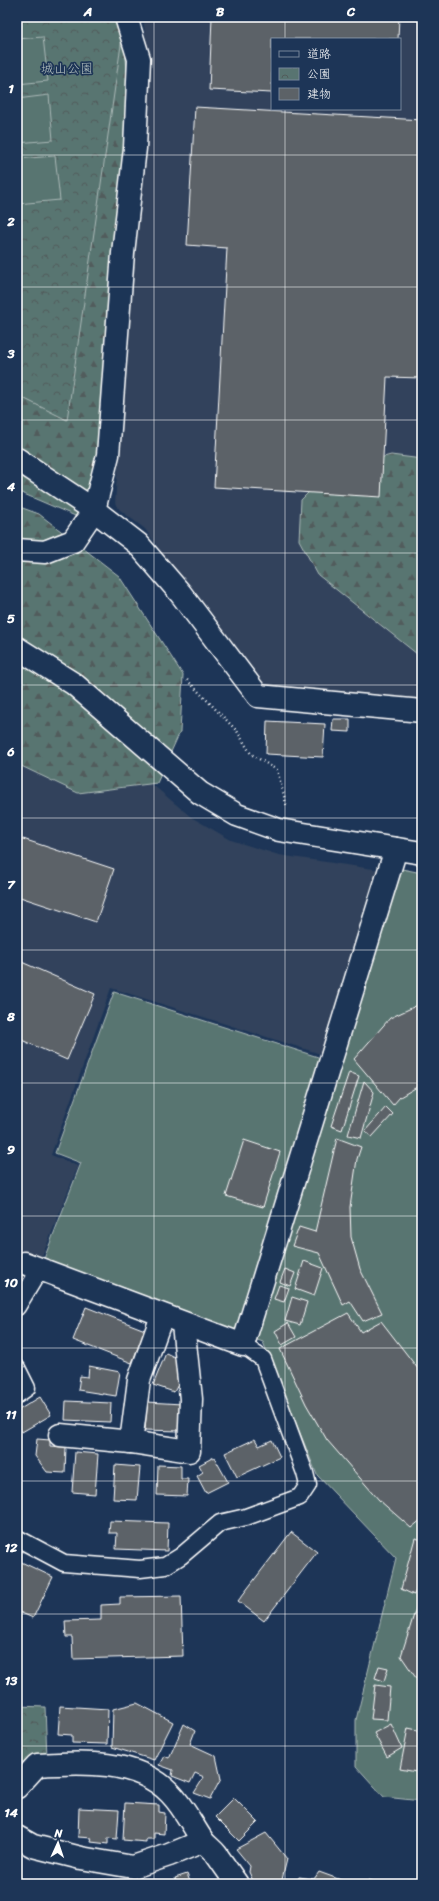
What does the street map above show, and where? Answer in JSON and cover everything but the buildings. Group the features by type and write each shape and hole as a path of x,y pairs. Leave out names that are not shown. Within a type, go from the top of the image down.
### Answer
{"street":[{"path":"17,550 45,552 73,541 94,510 108,455 123,253 135,148 139,59 126,17"},
{"path":"17,459 94,510 138,544 181,594 258,696 422,711"},
{"path":"17,648 74,684 200,793 237,815 279,830 422,853"},
{"path":"32,1266 183,1324 243,1345 396,849"},
{"path":"132,1442 139,1380 162,1316"},
{"path":"60,1435 132,1442 190,1451 191,1399 183,1324"},
{"path":"17,1788 37,1765 69,1762 116,1767 135,1771 154,1781 170,1793 193,1822 203,1841 215,1854 237,1884"},
{"path":"17,1837 33,1846 81,1858 133,1867 169,1855 203,1841"}],"lane":[{"path":"17,1307 32,1266"},
{"path":"17,1538 64,1563 140,1569 165,1566 181,1556 220,1523 246,1517 300,1497 308,1485 305,1473 263,1359 243,1345"},
{"path":"17,1368 27,1388 17,1395"}],"path":[{"path":"187,680 237,731 251,754 278,770 288,807 279,830"}],"shaded area":[{"path":"143,17 422,17 422,701 285,690 259,681 173,569 145,529 120,510 115,503 126,354 142,175 148,62"},
{"path":"17,678 56,703 191,817 231,840 279,855 380,870 324,1055 111,988 51,1155 78,1166 40,1262 17,1297"}],"green space":[{"name":"城山公園","path":"17,17 110,17 125,47 130,108 95,471 80,518 17,491"},
{"name":"城山公園","path":"17,17 125,17 67,420 17,395"},
{"path":"43,37 48,81 17,84 17,39"},
{"path":"49,95 53,140 17,143 17,99"},
{"path":"55,156 60,200 17,204 17,159"},
{"path":"391,455 422,459 422,658 318,575 299,540 301,500 329,472"},
{"path":"17,506 39,514 119,576 183,675 180,732 157,783 78,793 17,764"},
{"path":"402,869 422,873 422,1801 384,1797 356,1766 356,1720 396,1558 317,1475 263,1342 42,1264 81,1163 55,1153 114,992 340,1064"},
{"path":"17,1706 45,1707 47,1758 29,1767 17,1758"}]}
